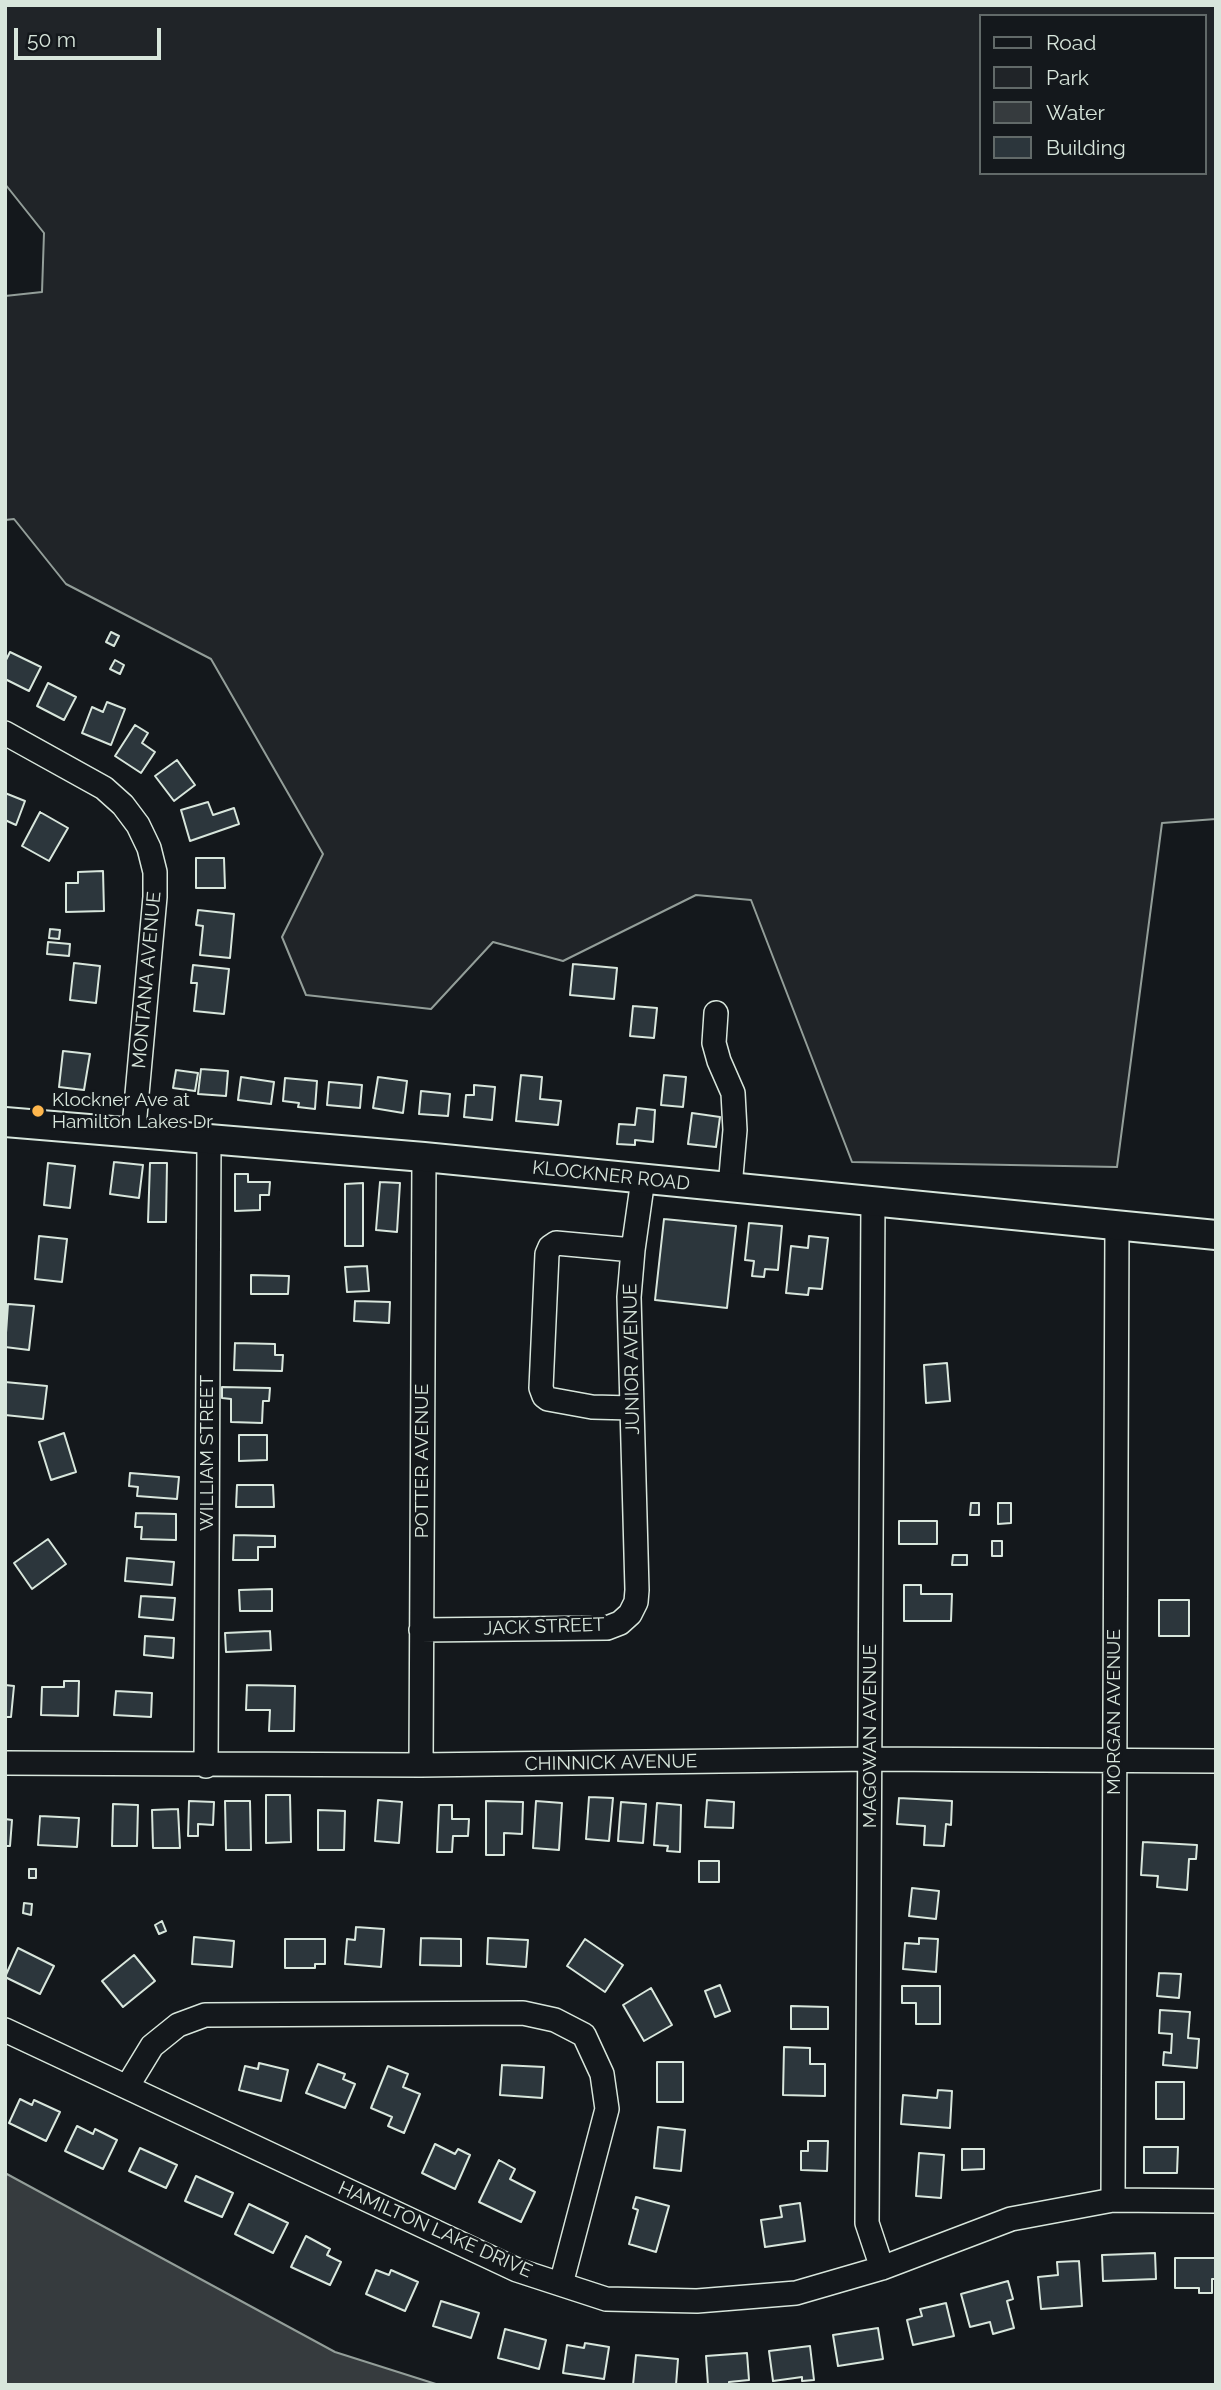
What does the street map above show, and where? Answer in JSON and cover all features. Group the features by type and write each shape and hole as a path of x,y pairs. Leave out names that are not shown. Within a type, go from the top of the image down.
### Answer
{"main road":[{"name":"KLOCKNER ROAD","path":"6,1122 424,1157 1216,1235"}],"street":[{"name":"MONTANA AVENUE","path":"5,733 104,788 123,805 138,825 149,848 155,872 155,897 132,1133"},
{"path":"716,1013 714,1044 733,1093 735,1130 730,1187"},
{"path":"5,1134 6,1122"},
{"name":"WILLIAM STREET","path":"206,1766 209,1140"},
{"name":"POTTER AVENUE","path":"421,1765 424,1157"},
{"name":"JUNIOR AVENUE","path":"635,1540 629,1297 643,1179"},
{"name":"MAGOWAN AVENUE","path":"873,1201 867,2223 881,2268"},
{"name":"MORGAN AVENUE","path":"1112,2200 1117,1225"},
{"path":"632,1408 592,1407 548,1399 541,1388 546,1267 550,1247 556,1243 633,1250"},
{"name":"JACK STREET","path":"421,1630 607,1628 620,1623 630,1614 636,1602 635,1540"},
{"name":"CHINNICK AVENUE","path":"5,1763 206,1766 870,1759 1216,1762"},
{"path":"127,2087 152,2046 178,2025 205,2015 523,2013 555,2020 584,2035 602,2074 607,2109 561,2284"},
{"name":"HAMILTON LAKE DRIVE","path":"5,2030 517,2270 606,2298 697,2301 796,2293 881,2268 1011,2219 1112,2200 1216,2201"}],"green space":[{"path":"5,5 1216,5 1216,819 1162,823 1117,1167 852,1162 751,900 696,895 563,961 493,942 431,1009 306,995 282,937 323,854 211,659 66,584 14,519 5,520 5,296 42,292 44,233 5,184"}],"water":[{"path":"5,2173 335,2352 439,2385 5,2385"}],"building":[{"path":"111,632 119,636 114,646 106,642"},
{"path":"10,652 41,667 29,691 5,679 5,662"},
{"path":"115,660 124,665 120,674 110,669"},
{"path":"48,683 76,697 64,720 37,706"},
{"path":"107,702 125,709 111,745 82,733 92,707 103,712"},
{"path":"135,725 148,733 142,743 155,752 141,773 115,756"},
{"path":"177,760 195,785 174,801 155,776"},
{"path":"5,793 25,801 16,825 5,820"},
{"path":"208,802 213,815 234,808 239,824 190,841 181,810"},
{"path":"40,812 68,828 49,861 22,846"},
{"path":"196,858 224,858 225,888 196,888"},
{"path":"103,871 104,911 66,912 66,883 78,883 78,872"},
{"path":"198,910 234,914 230,958 200,955 203,926 196,925"},
{"path":"50,929 60,930 59,939 49,938"},
{"path":"48,942 70,944 69,956 47,954"},
{"path":"74,963 100,966 96,1003 70,1000"},
{"path":"573,964 617,968 614,999 570,995"},
{"path":"193,965 229,969 224,1014 194,1011 197,983 191,983"},
{"path":"633,1006 657,1008 654,1038 630,1036"},
{"path":"63,1051 90,1054 84,1090 59,1087"},
{"path":"201,1069 228,1071 226,1096 198,1094"},
{"path":"176,1070 198,1073 195,1091 173,1088"},
{"path":"521,1075 542,1077 540,1099 561,1101 558,1125 516,1121"},
{"path":"664,1075 686,1077 683,1107 661,1105"},
{"path":"241,1077 274,1082 271,1104 238,1100"},
{"path":"378,1077 407,1081 403,1113 373,1108"},
{"path":"285,1078 317,1081 315,1109 298,1107 299,1103 283,1101"},
{"path":"329,1082 362,1085 360,1108 327,1105"},
{"path":"474,1085 495,1087 492,1120 464,1117 466,1095 474,1095"},
{"path":"421,1091 450,1094 448,1116 419,1114"},
{"path":"637,1108 655,1110 653,1142 635,1140 635,1145 617,1144 619,1124 635,1125"},
{"path":"692,1113 720,1117 716,1147 688,1144"},
{"path":"114,1162 143,1165 139,1198 110,1194"},
{"path":"48,1163 75,1166 70,1208 44,1205"},
{"path":"150,1163 167,1163 166,1222 148,1222"},
{"path":"235,1174 248,1174 248,1182 270,1182 269,1195 260,1195 260,1210 235,1211"},
{"path":"380,1182 400,1183 397,1232 376,1230"},
{"path":"363,1183 363,1246 345,1246 345,1184"},
{"path":"664,1219 736,1226 727,1308 655,1300"},
{"path":"749,1223 782,1226 778,1270 765,1269 764,1277 752,1276 754,1261 745,1260"},
{"path":"39,1236 67,1239 62,1282 35,1279"},
{"path":"809,1236 828,1238 822,1289 809,1288 808,1295 786,1293 791,1246 808,1248"},
{"path":"367,1266 369,1291 347,1292 345,1267"},
{"path":"251,1275 289,1276 288,1294 251,1294"},
{"path":"355,1301 390,1302 389,1323 354,1321"},
{"path":"8,1304 34,1306 29,1350 5,1347"},
{"path":"235,1343 275,1344 275,1355 283,1355 282,1371 234,1370"},
{"path":"947,1363 950,1401 926,1403 924,1365"},
{"path":"5,1382 47,1386 43,1419 5,1415"},
{"path":"222,1387 270,1388 269,1401 263,1401 262,1423 231,1422 231,1399 222,1398"},
{"path":"64,1433 76,1472 51,1480 39,1442"},
{"path":"239,1435 267,1435 267,1460 239,1461"},
{"path":"130,1473 179,1477 177,1499 137,1496 138,1487 129,1486"},
{"path":"237,1485 273,1485 274,1507 236,1507"},
{"path":"971,1503 979,1503 979,1515 970,1515"},
{"path":"998,1503 1011,1503 1011,1523 998,1524"},
{"path":"136,1513 176,1514 176,1540 141,1539 142,1527 135,1527"},
{"path":"899,1521 937,1521 937,1544 899,1544"},
{"path":"234,1535 275,1536 275,1547 258,1547 258,1560 233,1560"},
{"path":"48,1539 66,1564 32,1589 14,1563"},
{"path":"992,1541 1002,1541 1002,1556 992,1556"},
{"path":"953,1555 967,1555 967,1565 952,1565"},
{"path":"127,1558 174,1562 172,1585 125,1581"},
{"path":"904,1585 921,1585 921,1594 952,1594 951,1621 904,1621"},
{"path":"272,1589 272,1611 240,1611 239,1590"},
{"path":"141,1596 175,1598 173,1620 139,1617"},
{"path":"1159,1600 1189,1600 1189,1636 1159,1636"},
{"path":"270,1631 271,1650 226,1652 225,1633"},
{"path":"145,1636 174,1638 173,1658 144,1655"},
{"path":"64,1681 79,1681 78,1716 41,1715 42,1687 64,1687"},
{"path":"5,1685 14,1686 11,1717 5,1717"},
{"path":"247,1685 295,1686 294,1731 269,1731 270,1710 246,1710"},
{"path":"116,1691 152,1693 151,1717 114,1715"},
{"path":"266,1795 290,1795 291,1842 266,1843"},
{"path":"589,1797 613,1798 609,1841 586,1839"},
{"path":"899,1798 952,1801 951,1825 946,1824 944,1846 924,1845 925,1826 897,1824"},
{"path":"378,1800 402,1802 399,1843 375,1841"},
{"path":"707,1800 734,1802 733,1828 705,1827"},
{"path":"189,1801 214,1802 213,1825 198,1824 198,1836 188,1836"},
{"path":"225,1801 250,1801 251,1850 226,1850"},
{"path":"486,1801 523,1802 522,1834 504,1833 504,1855 486,1855"},
{"path":"536,1801 562,1803 559,1850 533,1848"},
{"path":"621,1802 646,1804 643,1843 618,1841"},
{"path":"657,1803 681,1805 680,1852 667,1851 668,1846 654,1845"},
{"path":"113,1804 138,1805 137,1846 112,1846"},
{"path":"439,1805 452,1805 452,1819 469,1819 468,1836 453,1836 452,1852 437,1852"},
{"path":"178,1809 180,1848 153,1848 152,1810"},
{"path":"318,1810 345,1811 344,1850 318,1850"},
{"path":"40,1816 79,1818 77,1847 38,1845"},
{"path":"5,1819 12,1820 10,1846 5,1846"},
{"path":"1143,1842 1197,1845 1196,1859 1189,1859 1187,1890 1157,1887 1158,1876 1141,1875"},
{"path":"699,1861 719,1861 719,1882 699,1882"},
{"path":"29,1869 36,1869 36,1878 29,1878"},
{"path":"912,1888 939,1891 936,1919 909,1916"},
{"path":"24,1903 32,1904 31,1915 23,1913"},
{"path":"162,1921 166,1931 159,1934 155,1925"},
{"path":"356,1927 384,1929 381,1967 345,1964 347,1939 355,1940"},
{"path":"194,1937 234,1941 232,1967 192,1964"},
{"path":"421,1938 461,1939 461,1966 420,1965"},
{"path":"488,1938 528,1940 526,1967 487,1964"},
{"path":"919,1938 938,1939 936,1972 903,1969 905,1943 919,1944"},
{"path":"285,1939 325,1939 325,1964 315,1964 315,1968 285,1968"},
{"path":"585,1939 623,1965 605,1992 567,1966"},
{"path":"18,1948 54,1966 40,1994 5,1977"},
{"path":"134,1955 155,1981 123,2007 102,1981"},
{"path":"1159,1973 1181,1974 1179,1998 1157,1996"},
{"path":"720,1985 730,2011 715,2017 705,1991"},
{"path":"902,1986 940,1986 940,2024 916,2024 916,2003 902,2003"},
{"path":"651,1988 672,2025 644,2041 623,2005"},
{"path":"791,2006 828,2007 828,2029 791,2029"},
{"path":"1160,2010 1190,2012 1188,2038 1199,2039 1197,2068 1163,2065 1164,2052 1171,2053 1172,2034 1159,2033"},
{"path":"784,2047 810,2048 810,2064 825,2064 825,2096 783,2095"},
{"path":"657,2062 683,2062 683,2102 657,2102"},
{"path":"259,2063 288,2070 281,2101 239,2090 245,2066 258,2069"},
{"path":"318,2064 345,2074 343,2079 355,2084 345,2108 306,2093"},
{"path":"502,2065 544,2067 542,2098 500,2095"},
{"path":"388,2066 408,2074 403,2087 420,2094 404,2133 388,2126 392,2117 371,2108"},
{"path":"1156,2082 1184,2082 1184,2119 1156,2119"},
{"path":"938,2090 952,2091 950,2128 901,2124 903,2095 937,2098"},
{"path":"20,2099 32,2105 34,2100 60,2112 46,2141 9,2123"},
{"path":"77,2126 93,2134 95,2129 117,2140 103,2169 65,2151"},
{"path":"658,2127 685,2130 681,2171 654,2168"},
{"path":"808,2141 828,2141 827,2171 801,2170 801,2151 808,2151"},
{"path":"435,2144 455,2154 458,2149 470,2155 455,2189 422,2173"},
{"path":"1144,2147 1178,2147 1177,2173 1144,2173"},
{"path":"140,2148 177,2165 166,2188 129,2171"},
{"path":"962,2149 984,2149 984,2169 962,2170"},
{"path":"919,2153 944,2155 941,2198 916,2196"},
{"path":"499,2160 515,2169 510,2179 535,2192 521,2222 479,2202"},
{"path":"196,2176 233,2193 222,2217 185,2201"},
{"path":"636,2197 669,2206 656,2252 629,2244 638,2210 633,2208"},
{"path":"800,2203 805,2241 765,2247 761,2220 782,2217 780,2206"},
{"path":"249,2204 288,2223 273,2253 235,2234"},
{"path":"306,2236 330,2249 327,2255 341,2262 330,2285 291,2267"},
{"path":"1155,2253 1156,2279 1103,2281 1102,2255"},
{"path":"1175,2258 1216,2258 1216,2279 1212,2279 1212,2293 1199,2293 1199,2288 1175,2288"},
{"path":"1079,2261 1082,2306 1041,2309 1038,2277 1058,2275 1057,2262"},
{"path":"376,2270 389,2275 391,2270 418,2282 405,2311 366,2294"},
{"path":"1008,2281 1013,2299 1007,2301 1014,2328 993,2334 990,2322 970,2327 961,2294"},
{"path":"441,2301 479,2313 471,2338 433,2326"},
{"path":"946,2303 954,2336 913,2345 907,2320 922,2316 920,2309"},
{"path":"878,2328 883,2359 838,2366 833,2335"},
{"path":"505,2329 546,2340 539,2369 498,2358"},
{"path":"585,2343 609,2347 604,2379 563,2373 567,2345 584,2348"},
{"path":"810,2346 814,2380 802,2381 802,2377 773,2381 769,2351"},
{"path":"747,2353 749,2380 729,2382 729,2385 708,2385 706,2356"},
{"path":"636,2355 678,2359 676,2385 633,2385"}],"place":[{"name":"Klockner Ave at Hamilton Lakes Dr","path":"38,1111"}]}
